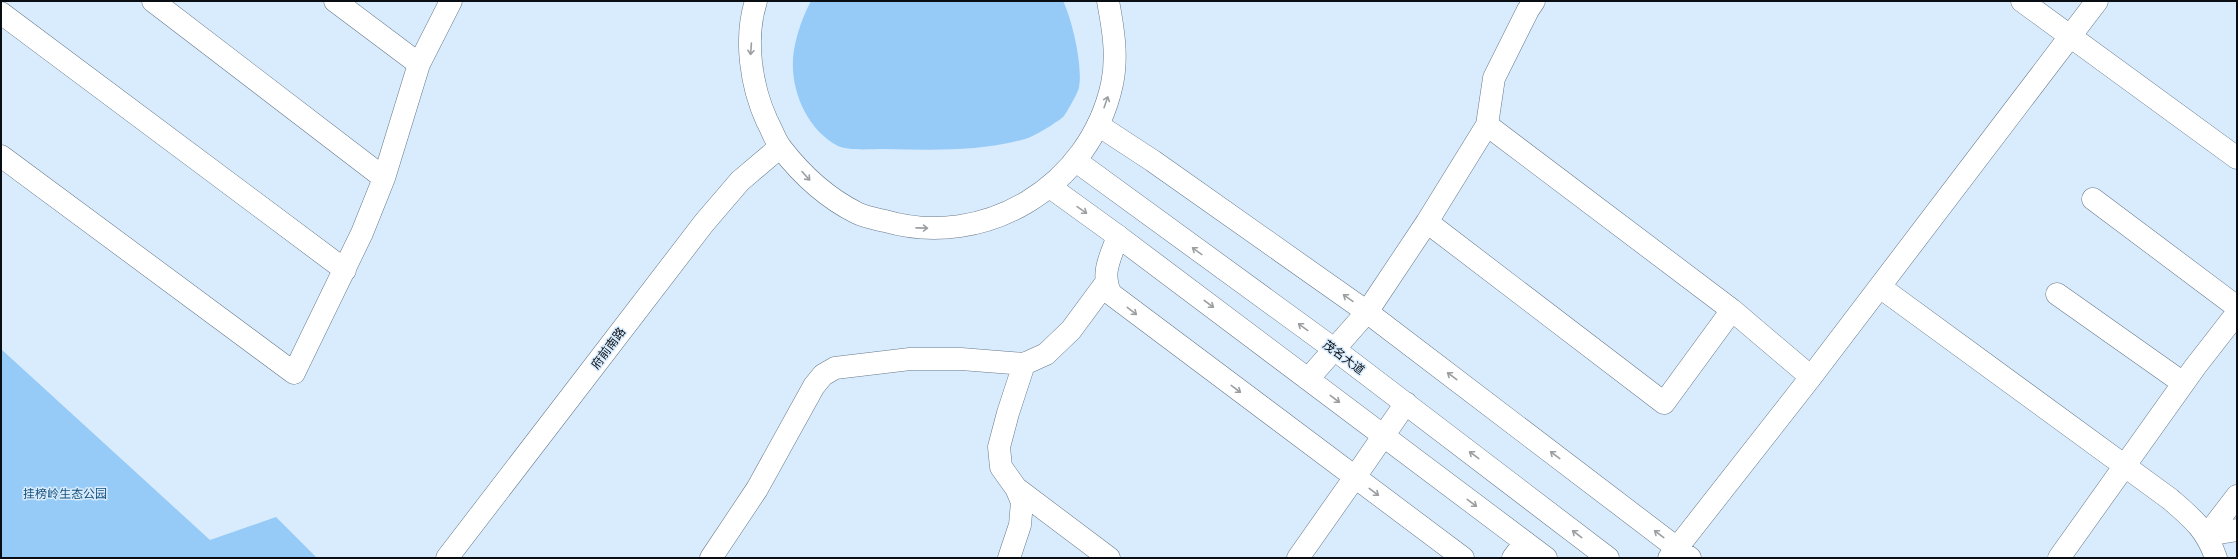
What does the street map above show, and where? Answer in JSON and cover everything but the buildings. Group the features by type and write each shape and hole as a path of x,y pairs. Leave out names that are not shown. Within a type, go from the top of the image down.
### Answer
{"street":[{"path":"153,1 384,178"},
{"path":"336,1 419,64"},
{"path":"1,156 294,373 362,233 384,178 419,64 451,1"},
{"path":"753,4 750,58 759,104 780,147 814,185 857,213 906,227 958,228 1007,214 1050,187 1076,161 1098,125 1112,84 1115,40 1108,1"},
{"path":"2022,1 2237,158"},
{"path":"1098,125 1160,165 1367,312 1679,555 1811,377 2097,1"},
{"path":"1308,379 1367,312 1427,222 1487,125 1494,78 1526,4"},
{"path":"1,13 345,270"},
{"path":"1487,125 1732,310 1811,377"},
{"name":"府前南路","path":"447,558 704,223 740,181 780,147"},
{"name":"茂名大道","path":"1076,161 1334,349 1608,558"},
{"path":"1050,187 1118,236 1384,436 1519,550 1546,558"},
{"path":"2093,199 2237,307"},
{"path":"1427,222 1664,403 1732,310"},
{"path":"711,558 757,489 814,386 823,375 835,368 910,359 961,358 1024,364 1046,354 1071,330 1105,284 1106,269 1118,236"},
{"path":"1105,284 1111,294 1134,312 1463,558"},
{"path":"1880,286 2125,465 2187,513 2207,535 2216,558"},
{"path":"2057,294 2184,383"},
{"path":"2059,558 2184,383 2237,313"},
{"path":"1009,558 1020,525 1022,502 1016,488 1001,467 999,447 1024,364"},
{"path":"1298,558 1406,403"},
{"path":"1016,488 1109,558"},
{"path":"2207,535 2237,496"},
{"path":"2207,535 2237,530"}],"green space":[{"path":"811,1 1063,1 1070,19 1076,43 1080,78 1078,89 1068,110 1061,119 1029,138 990,146 937,150 843,148 826,138 816,129 801,105 797,91 794,77 794,50 805,13"},
{"name":"挂榜岭生态公园","path":"1,349 210,540 276,517 317,558 1,558"}]}
